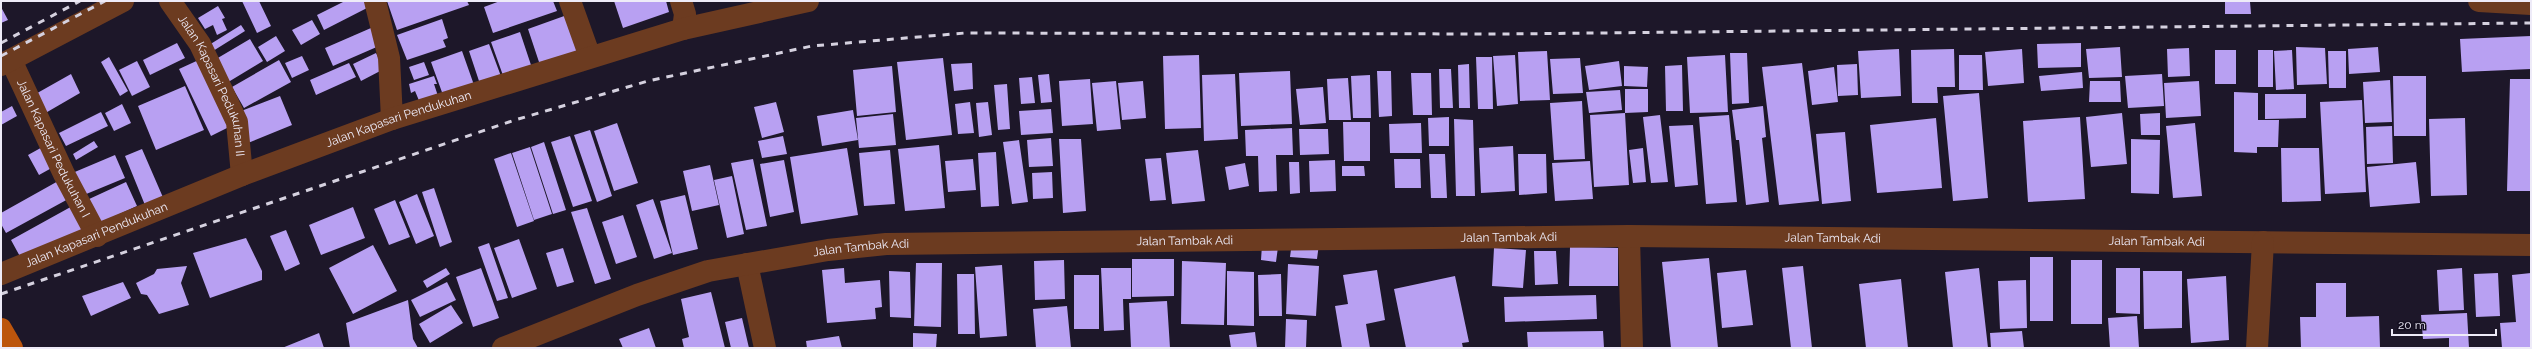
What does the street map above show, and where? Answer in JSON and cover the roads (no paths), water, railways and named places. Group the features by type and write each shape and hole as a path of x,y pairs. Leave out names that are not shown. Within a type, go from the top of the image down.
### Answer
{"main road":[{"path":"1,329 12,348"}],"street":[{"path":"6,62 123,1"},
{"name":"Jalan Kapasari Pedukuhan II","path":"170,1 200,44 237,122 242,175"},
{"path":"375,1 389,58 392,119"},
{"path":"570,1 590,57"},
{"path":"681,1 684,14 683,29"},
{"name":"Jalan Kapasari Pendukuhan","path":"1,274 97,236 242,175 392,119 683,29 808,1"},
{"path":"2479,1 2531,4"},
{"name":"Jalan Kapasari Pedukuhan I","path":"6,62 97,236"},
{"path":"1630,236 1632,348"},
{"name":"Jalan Tambak Adi","path":"502,348 673,282 708,271 828,250 886,244 1630,236 2531,245"},
{"path":"2257,348 2263,242"},
{"path":"747,264 765,348"}],"railway":[{"path":"1,43 80,1"},
{"path":"1,56 105,1"},
{"path":"1,294 515,120 648,81 812,46 965,33 1503,34 2531,23"}]}
